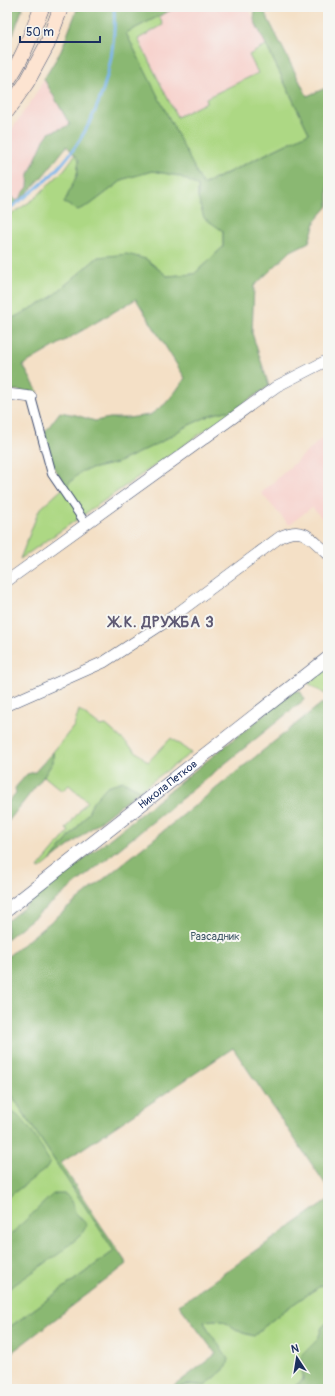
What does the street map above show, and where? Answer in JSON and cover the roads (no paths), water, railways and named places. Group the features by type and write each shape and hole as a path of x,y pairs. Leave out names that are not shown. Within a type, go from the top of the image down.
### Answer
{"main road":[{"path":"7,81 30,37 42,7"},
{"path":"7,111 27,82 47,44 61,7"}],"street":[{"path":"7,581 276,386 328,360"},
{"path":"7,394 31,396 52,474 86,524"},
{"path":"7,705 104,662 167,622 280,537 290,532 297,532 306,535 328,554"},
{"name":"Никола Петков","path":"7,910 328,658"}],"waterway":[{"path":"7,210 55,172 74,148 85,130 95,111 108,71 114,28 114,7"}],"district":[{"name":"Ж.К. ДРУЖБА 3","path":"162,622"}],"park label":[{"name":"Разсадник","path":"215,936"}]}
